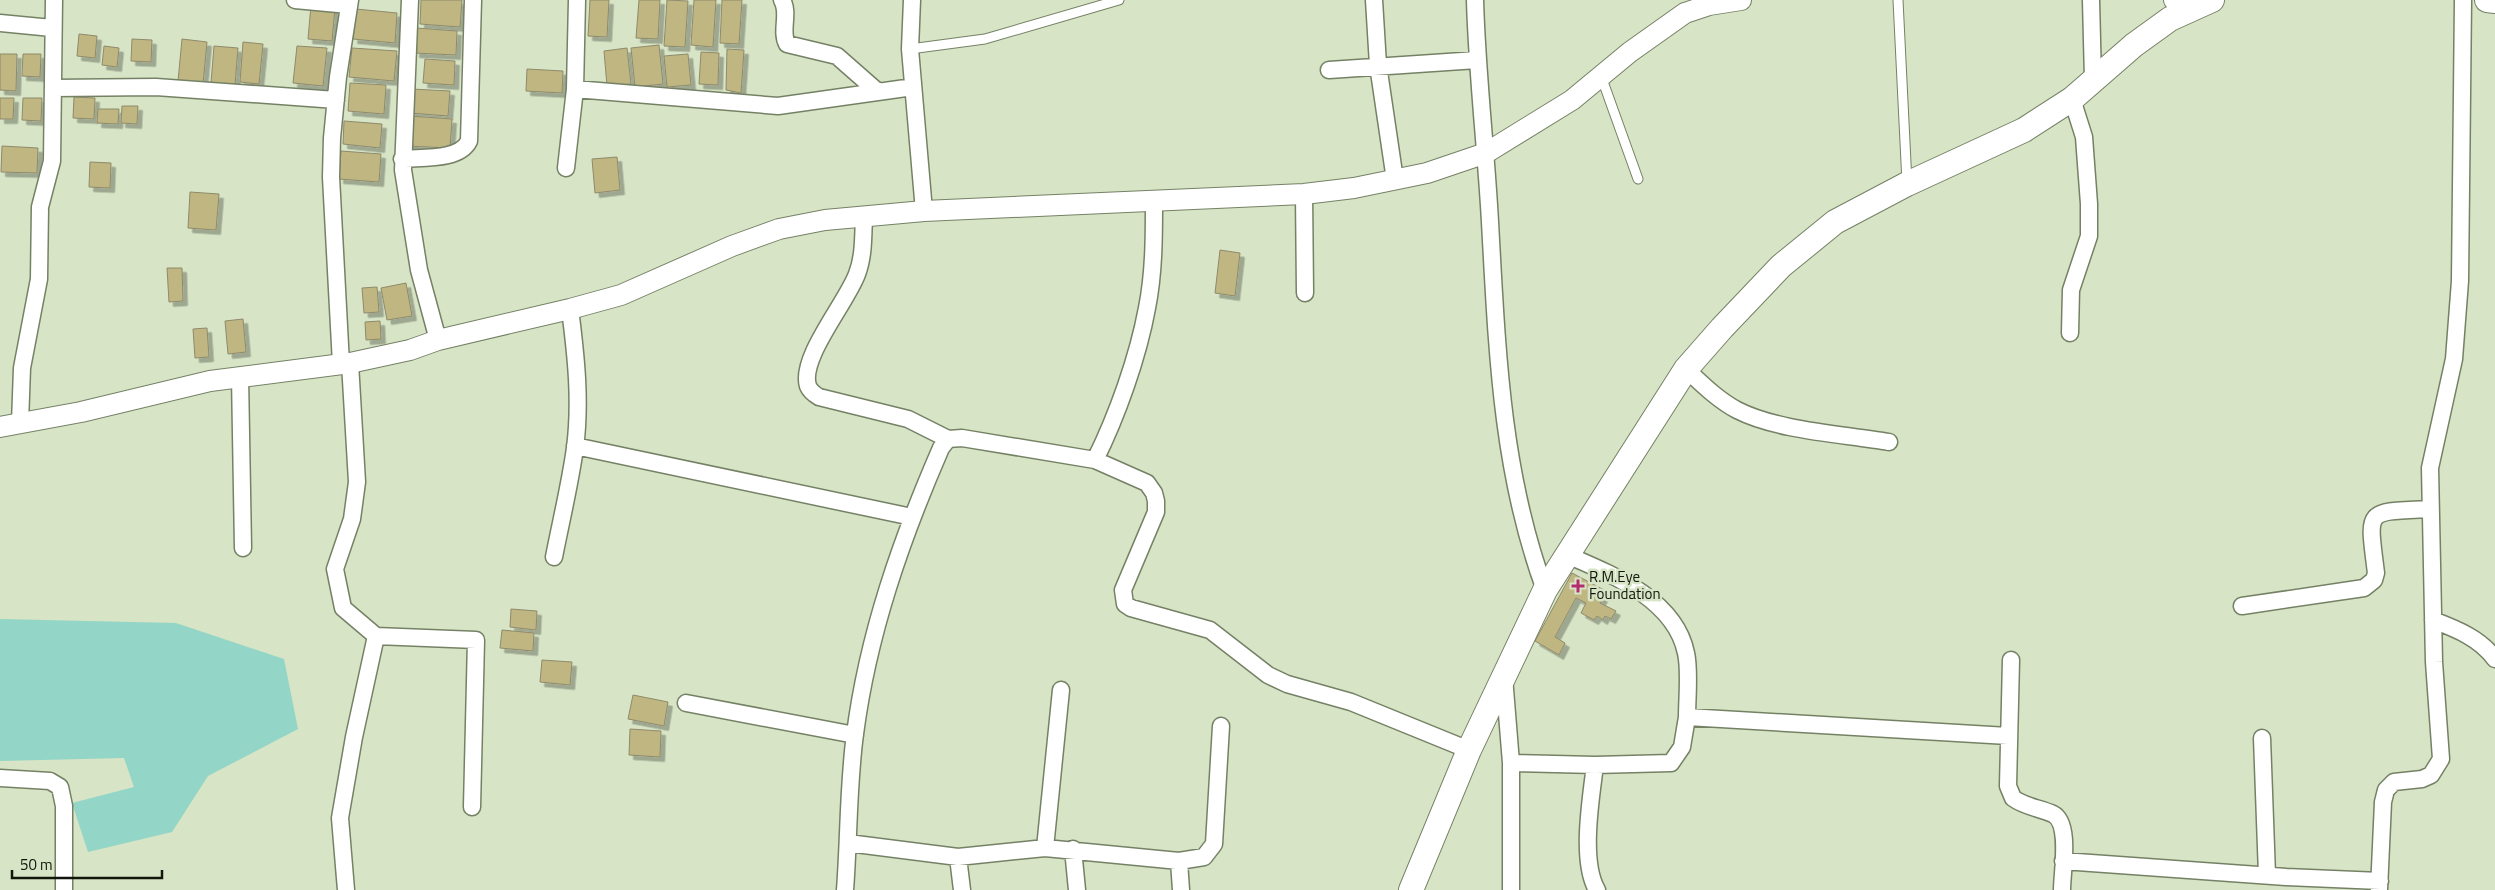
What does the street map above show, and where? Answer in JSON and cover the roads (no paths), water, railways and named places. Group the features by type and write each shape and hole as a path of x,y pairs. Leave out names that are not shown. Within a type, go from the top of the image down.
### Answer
{"main road":[{"path":"2487,0 2495,1"},
{"path":"1411,890 1469,750 1545,590 1686,369 1781,266 1835,222 1907,184 2024,130 2072,99 2134,45 2170,19 2200,1"}],"street":[{"path":"20,423 22,368 39,278 40,207 52,161 52,28 54,0"},
{"path":"295,0 350,2 336,100 331,177 345,363 357,482 356,500 335,569 343,608 376,636 476,640 472,807"},
{"path":"410,0 402,159 407,204 419,270 438,340"},
{"path":"402,159 450,154 460,151 469,140 473,0"},
{"path":"566,168 575,89 577,0"},
{"path":"782,0 785,6 784,36 787,44 837,56 878,92"},
{"path":"912,0 910,49 912,87 924,211"},
{"path":"1374,0 1378,65 1395,180"},
{"path":"1475,0 1477,60 1486,153 1501,402 1520,508 1531,552 1545,590"},
{"path":"0,427 81,412 210,381 345,363 410,350 438,340 570,310 621,295 705,256 779,229 825,220 924,211 1304,194 1395,180 1427,173 1486,153 1572,100 1663,27 1685,13 1709,5 1742,0"},
{"path":"2091,0 2093,80"},
{"path":"2062,861 2267,875 2380,886 2383,802 2386,790 2394,782 2422,779 2431,775 2441,759 2433,620 2430,468 2454,359 2460,281 2463,0"},
{"path":"0,23 52,28"},
{"path":"1329,70 1378,65 1477,60"},
{"path":"53,88 156,87 336,100"},
{"path":"575,89 778,106 912,87"},
{"path":"2070,333 2071,290 2089,236 2089,204 2084,137 2072,99"},
{"path":"1304,194 1305,293"},
{"path":"1095,460 1111,428 1147,310 1152,275 1154,201"},
{"path":"864,217 863,250 851,289 811,358 807,380 809,387 819,397 908,419 948,439 962,438 1095,460 1147,483 1154,492 1156,512 1123,590 1125,604 1130,608 1210,630 1268,675 1280,681 1351,702 1469,750"},
{"path":"554,558 575,446 578,386 570,310"},
{"path":"1686,369 1719,398 1738,410 1759,419 1889,442"},
{"path":"240,376 243,548"},
{"path":"845,890 855,735 867,661 892,570 941,448 948,439"},
{"path":"575,446 912,517"},
{"path":"2242,606 2364,588 2374,580 2376,573 2370,528 2374,518 2385,512 2430,509"},
{"path":"1511,763 1595,765 1671,763 1677,757 1682,747 1687,717 1687,653 1682,639 1671,622 1644,594 1613,575 1567,555"},
{"path":"2433,620 2463,632 2490,652 2495,659"},
{"path":"346,890 340,818 354,737 376,636"},
{"path":"2011,660 2006,779 2010,794 2019,803 2054,815 2061,822 2064,832 2062,890"},
{"path":"1504,673 1511,763 1512,890"},
{"path":"1045,848 1061,690"},
{"path":"686,703 855,735"},
{"path":"1687,717 2008,736"},
{"path":"848,843 958,858 1045,848 1179,861 1204,857 1214,844 1222,726"},
{"path":"2262,738 2267,875"},
{"path":"1595,765 1588,835 1592,882 1597,890"},
{"path":"0,778 50,782 60,787 64,806 64,890"},
{"path":"1073,850 1077,890"},
{"path":"958,858 962,890"},
{"path":"1179,861 1181,890"}],"lane":[{"path":"910,49 985,39 1119,0"},
{"path":"1898,0 1907,184"},
{"path":"1601,76 1638,179"}],"water":[{"path":"0,619 176,623 284,659 298,729 208,776 172,832 88,852 72,803 134,787 124,758 0,761"}],"place":[{"name":"R.M.Eye Foundation","path":"1578,586"}]}
